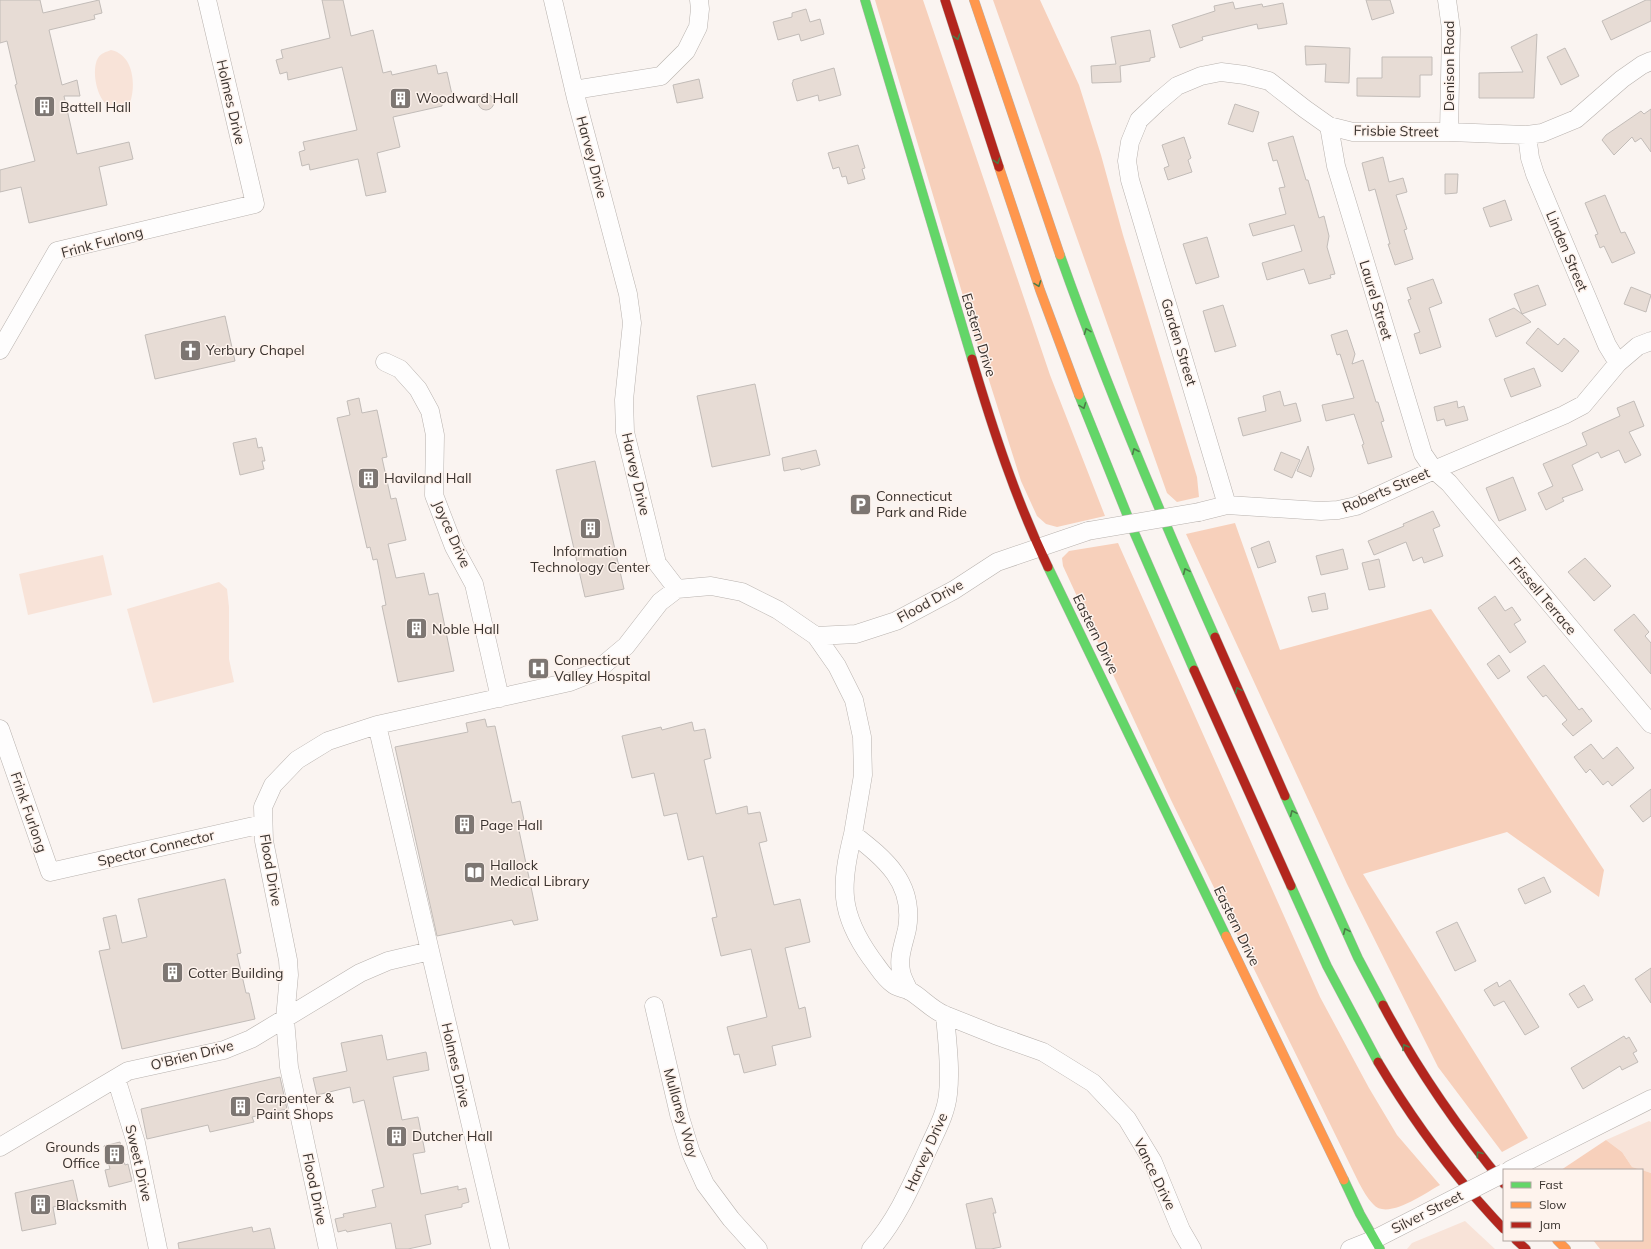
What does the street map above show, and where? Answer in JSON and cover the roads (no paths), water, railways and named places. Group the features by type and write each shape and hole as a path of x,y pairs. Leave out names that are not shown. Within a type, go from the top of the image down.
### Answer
{"main road":[{"name":"Eastern Drive","path":"864,0 993,430 1014,490 1039,548 1360,1214 1377,1244"},
{"path":"945,0 1031,265 1098,444 1174,624 1327,966 1354,1022 1386,1077 1421,1130 1459,1179 1503,1228"},
{"path":"974,0 1041,201 1082,317 1198,601 1358,958 1383,1008 1412,1059 1445,1109 1485,1162 1503,1183"},
{"path":"1517,1241 1526,1249"},
{"path":"1558,1241 1566,1249"}],"street":[{"name":"Holmes Drive","path":"207,0 255,204"},
{"name":"Harvey Drive","path":"553,0 574,90 628,294 632,323 624,400 626,432 657,563 677,589"},
{"path":"574,90 661,76 686,51 698,27 700,9 699,0"},
{"name":"Denison Road","path":"1447,0 1451,29 1449,132"},
{"name":"Frisbie Street","path":"1130,180 1127,161 1130,142 1139,120 1177,86 1201,76 1221,72 1245,75 1269,81 1305,110 1329,126 1353,132 1449,132 1527,135 1542,134 1576,119 1622,79 1642,65 1651,61"},
{"name":"Laurel Street","path":"1329,126 1336,166 1423,454 1434,470"},
{"name":"Linden Street","path":"1527,135 1530,158 1535,174 1607,345 1618,363"},
{"name":"Garden Street","path":"1130,180 1227,505"},
{"name":"Frink Furlong","path":"0,350 57,251 255,204"},
{"name":"Roberts Street","path":"1039,548 1088,531 1199,512 1227,505 1321,511 1338,510 1356,506 1434,470 1564,415 1583,405 1618,363 1638,346 1651,341"},
{"name":"Joyce Drive","path":"386,362 400,369 418,389 430,411 435,435 434,495 454,547 474,584 500,698"},
{"name":"Frissell Terrace","path":"1434,470 1449,484 1651,724"},
{"name":"Flood Drive","path":"816,636 856,634 896,621 954,590 997,562 1039,548"},
{"path":"677,589 711,586 742,592 778,610 816,636 837,666 854,700 862,737 863,775 846,867 844,894 846,909 854,932 880,971 893,985 909,991 945,1015"},
{"name":"Flood Drive","path":"328,1249 289,1067 285,1019 289,975 288,960 264,841 263,824 263,807 273,785 297,760 328,741 377,725 570,682 595,672 626,646 660,602 677,589"},
{"name":"Holmes Drive","path":"377,725 500,1249"},
{"name":"Frink Furlong","path":"0,728 50,872"},
{"name":"Spector Connector","path":"50,872 263,824"},
{"path":"853,834 885,860 904,889 907,898 908,921 900,963 901,972 909,991"},
{"name":"O'Brien Drive","path":"0,1147 128,1071 224,1050 251,1039 360,973 388,961 430,951"},
{"name":"Mullaney Way","path":"654,1006 679,1114 691,1153 705,1184 731,1219 758,1249"},
{"name":"Harvey Drive","path":"871,1249 891,1223 904,1202 944,1113 948,1095 949,1078 945,1015"},
{"name":"Vance Drive","path":"945,1015 1042,1052 1093,1083 1131,1125 1153,1162 1181,1230 1192,1249"},
{"name":"Sweet Drive","path":"116,1078 136,1143 158,1249"},
{"path":"1512,1169 1651,1099"},
{"name":"Silver Street","path":"1350,1249 1377,1244 1422,1215 1503,1174"}],"place":[{"name":"Woodward Hall","path":"401,98"},
{"name":"Battell Hall","path":"44,107"},
{"name":"Yerbury Chapel","path":"191,350"},
{"name":"Haviland Hall","path":"369,478"},
{"name":"Connecticut Park and Ride","path":"861,504"},
{"name":"Information Technology Center","path":"590,529"},
{"name":"Noble Hall","path":"416,629"},
{"name":"Connecticut Valley Hospital","path":"539,668"},
{"name":"Page Hall","path":"465,825"},
{"name":"Hallock Medical Library","path":"475,873"},
{"name":"Cotter Building","path":"173,973"},
{"name":"Carpenter & Paint Shops","path":"240,1106"},
{"name":"Dutcher Hall","path":"397,1136"},
{"name":"Grounds Office","path":"115,1155"},
{"name":"Blacksmith","path":"40,1205"}]}
